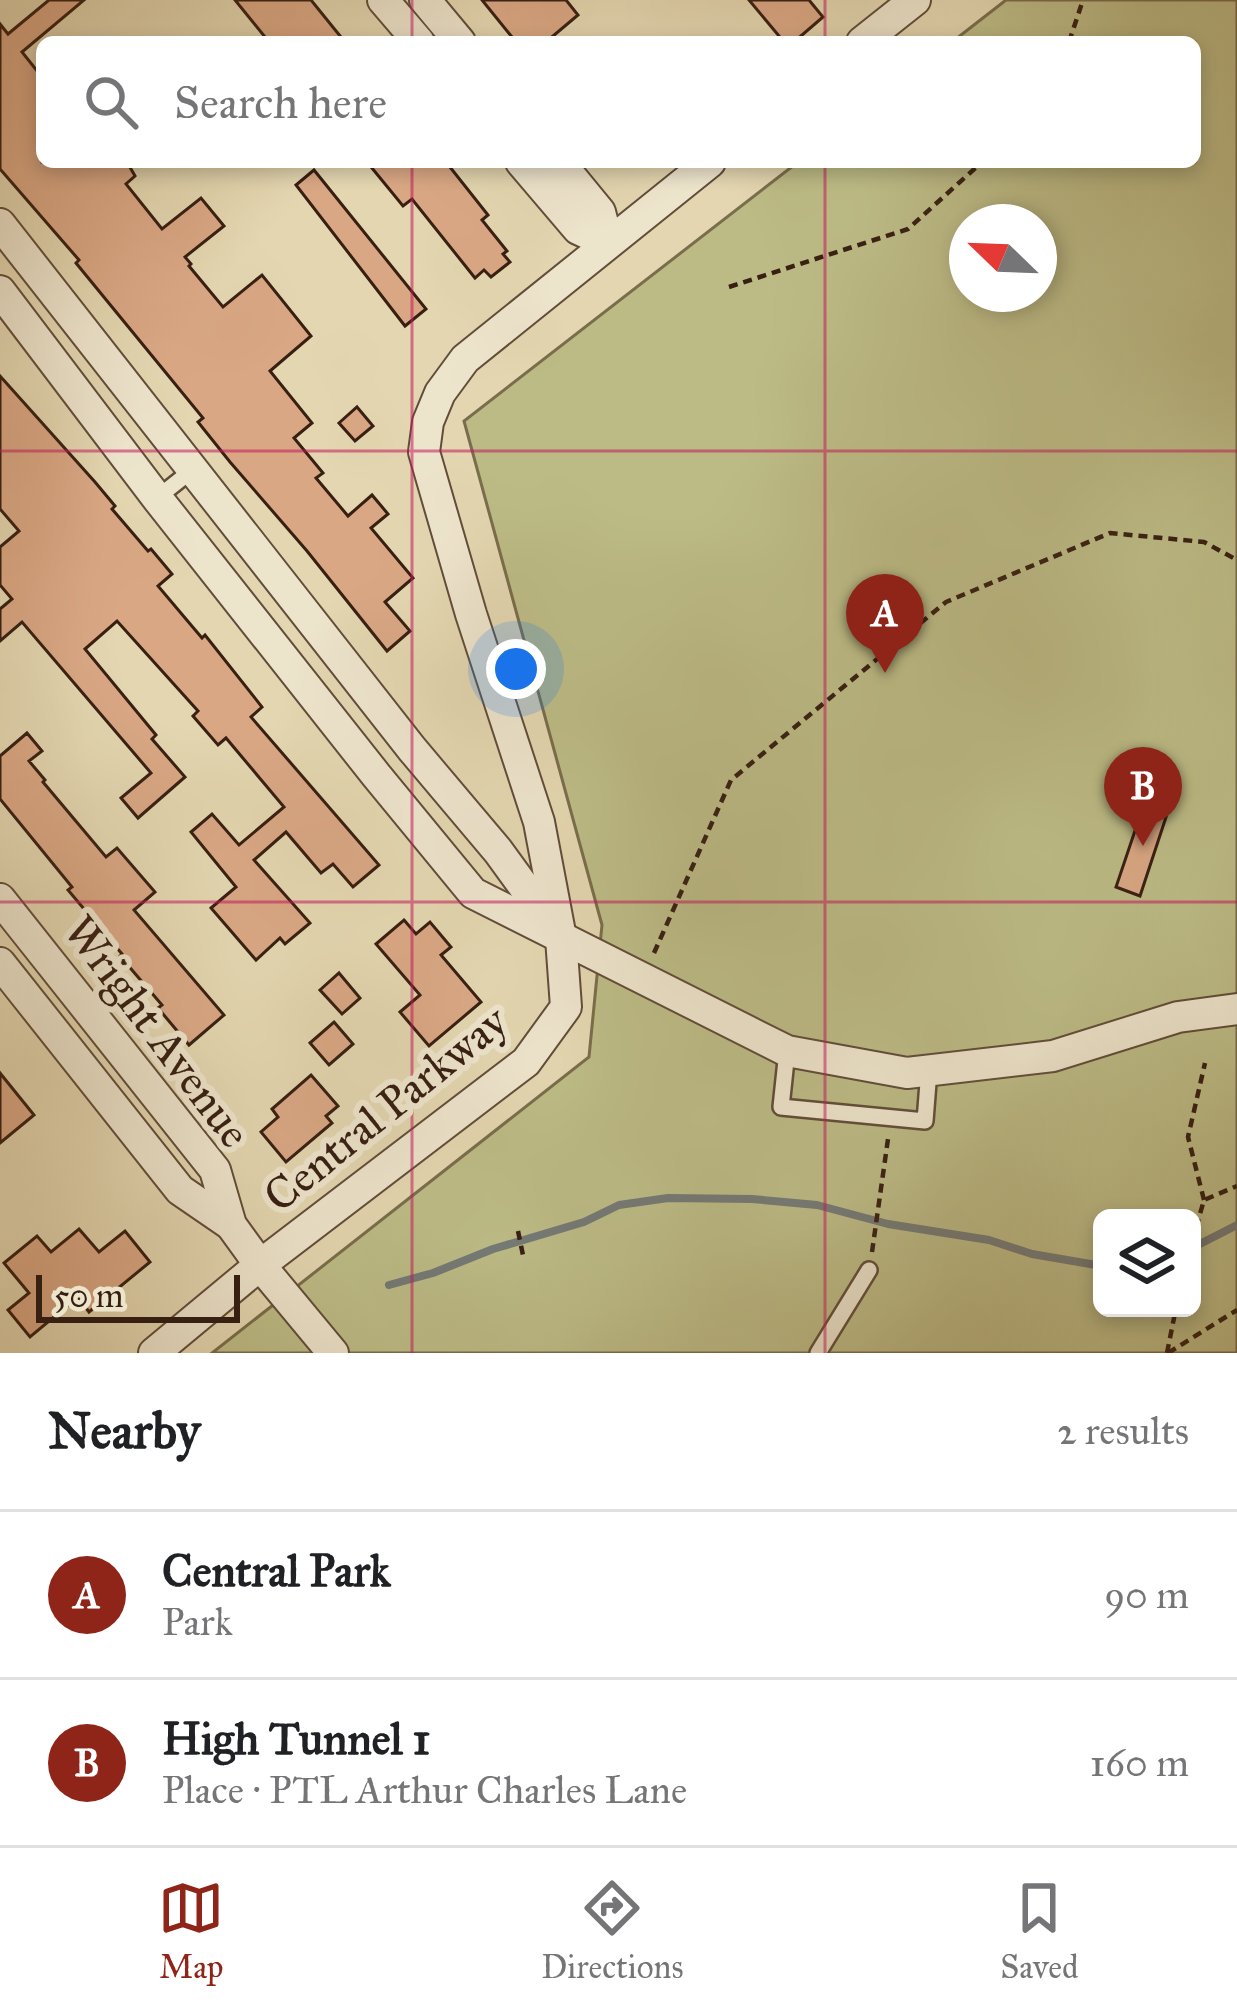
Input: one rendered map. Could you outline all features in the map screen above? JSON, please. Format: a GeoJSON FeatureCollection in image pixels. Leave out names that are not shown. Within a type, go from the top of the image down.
{"type":"FeatureCollection","features":[{"type":"Feature","properties":{"kind":"street"},"geometry":{"type":"LineString","coordinates":[[383,0],[414,36]]}},
{"type":"Feature","properties":{"kind":"street"},"geometry":{"type":"LineString","coordinates":[[425,0],[455,36]]}},
{"type":"Feature","properties":{"kind":"street"},"geometry":{"type":"LineString","coordinates":[[869,36],[908,1]]}},
{"type":"Feature","properties":{"kind":"street"},"geometry":{"type":"LineString","coordinates":[[526,168],[578,229],[608,242]]}},
{"type":"Feature","properties":{"kind":"street"},"geometry":{"type":"LineString","coordinates":[[564,168],[600,212],[608,242]]}},
{"type":"Feature","properties":{"kind":"street","name":"Central Parkway"},"geometry":{"type":"LineString","coordinates":[[154,1353],[260,1265],[526,1062],[566,1006],[561,938],[539,822],[424,452],[428,422],[440,393],[465,359],[702,168]]}},
{"type":"Feature","properties":{"kind":"street"},"geometry":{"type":"LineString","coordinates":[[0,224],[561,938]]}},
{"type":"Feature","properties":{"kind":"street"},"geometry":{"type":"LineString","coordinates":[[0,291],[157,498],[473,893],[787,1051],[907,1072],[1053,1056],[1178,1017],[1237,1009]]}},
{"type":"Feature","properties":{"kind":"street","name":"Wright Avenue"},"geometry":{"type":"LineString","coordinates":[[0,899],[214,1169],[231,1225],[333,1353]]}},
{"type":"Feature","properties":{"kind":"street","name":"Wright Avenue"},"geometry":{"type":"LineString","coordinates":[[0,963],[180,1190],[231,1225]]}},
{"type":"Feature","properties":{"kind":"lane"},"geometry":{"type":"LineString","coordinates":[[157,498],[191,471]]}},
{"type":"Feature","properties":{"kind":"lane"},"geometry":{"type":"LineString","coordinates":[[376,775],[412,749]]}},
{"type":"Feature","properties":{"kind":"lane"},"geometry":{"type":"LineString","coordinates":[[31,1003],[62,977]]}},
{"type":"Feature","properties":{"kind":"lane"},"geometry":{"type":"LineString","coordinates":[[787,1051],[781,1107],[925,1121],[929,1070]]}},
{"type":"Feature","properties":{"kind":"lane"},"geometry":{"type":"LineString","coordinates":[[818,1353],[868,1270]]}},
{"type":"Feature","properties":{"kind":"path"},"geometry":{"type":"LineString","coordinates":[[1071,36],[1083,0]]}},
{"type":"Feature","properties":{"kind":"path"},"geometry":{"type":"LineString","coordinates":[[729,287],[908,230],[975,168]]}},
{"type":"Feature","properties":{"kind":"path"},"geometry":{"type":"LineString","coordinates":[[652,958],[730,780],[946,602],[1110,533],[1204,542],[1236,559]]}},
{"type":"Feature","properties":{"kind":"path"},"geometry":{"type":"LineString","coordinates":[[1201,1210],[1204,1200],[1187,1137],[1205,1063]]}},
{"type":"Feature","properties":{"kind":"path"},"geometry":{"type":"LineString","coordinates":[[874,1238],[892,1118]]}},
{"type":"Feature","properties":{"kind":"path"},"geometry":{"type":"LineString","coordinates":[[1204,1200],[1237,1186]]}},
{"type":"Feature","properties":{"kind":"path"},"geometry":{"type":"LineString","coordinates":[[518,1231],[524,1260]]}},
{"type":"Feature","properties":{"kind":"path"},"geometry":{"type":"LineString","coordinates":[[1167,1353],[1237,1310]]}},
{"type":"Feature","properties":{"kind":"path"},"geometry":{"type":"LineString","coordinates":[[1167,1353],[1174,1317]]}},
{"type":"Feature","properties":{"kind":"shaded area"},"geometry":{"type":"Polygon","coordinates":[[[1006,0],[1237,0],[1237,1353],[212,1353],[589,1057],[602,925],[464,421],[790,168],[1201,168],[1201,36],[960,36],[1006,0]]]}},
{"type":"Feature","properties":{"kind":"building"},"geometry":{"type":"Polygon","coordinates":[[[49,0],[84,0],[22,52],[36,70],[36,168],[130,168],[135,176],[126,184],[162,229],[201,198],[224,226],[185,257],[189,266],[223,307],[262,275],[311,336],[270,371],[312,423],[294,438],[323,473],[316,478],[348,516],[372,495],[388,514],[371,528],[413,578],[385,602],[410,631],[387,651],[198,422],[203,418],[76,263],[79,260],[0,169],[0,24],[8,34],[49,0]]]}},
{"type":"Feature","properties":{"kind":"building"},"geometry":{"type":"Polygon","coordinates":[[[235,0],[311,0],[340,36],[264,36],[235,0]]]}},
{"type":"Feature","properties":{"kind":"building"},"geometry":{"type":"Polygon","coordinates":[[[482,0],[566,0],[578,15],[553,36],[511,36],[482,0]]]}},
{"type":"Feature","properties":{"kind":"building"},"geometry":{"type":"Polygon","coordinates":[[[749,0],[809,0],[823,17],[801,36],[779,36],[749,0]]]}},
{"type":"Feature","properties":{"kind":"building"},"geometry":{"type":"Polygon","coordinates":[[[372,168],[451,168],[488,215],[482,220],[507,251],[503,254],[510,262],[491,277],[484,270],[475,278],[412,199],[403,206],[372,168]]]}},
{"type":"Feature","properties":{"kind":"building"},"geometry":{"type":"Polygon","coordinates":[[[314,170],[426,309],[405,326],[296,185],[314,170]]]}},
{"type":"Feature","properties":{"kind":"building"},"geometry":{"type":"Polygon","coordinates":[[[0,376],[172,574],[158,586],[202,638],[205,635],[262,707],[251,717],[379,865],[353,887],[333,864],[321,873],[286,832],[254,860],[310,923],[285,944],[280,938],[256,960],[211,908],[236,887],[191,832],[212,814],[239,845],[284,807],[226,738],[218,745],[193,716],[198,711],[117,621],[85,649],[185,777],[138,818],[121,798],[151,773],[22,622],[0,641],[0,609],[12,599],[0,585],[0,547],[19,531],[0,509],[0,376]]]}},
{"type":"Feature","properties":{"kind":"building"},"geometry":{"type":"Polygon","coordinates":[[[357,407],[373,426],[355,441],[339,423],[357,407]]]}},
{"type":"Feature","properties":{"kind":"building"},"geometry":{"type":"Polygon","coordinates":[[[27,733],[42,751],[29,761],[43,782],[106,857],[117,848],[155,892],[134,910],[224,1015],[189,1045],[0,799],[0,756],[27,733]]]}},
{"type":"Feature","properties":{"kind":"building"},"geometry":{"type":"Polygon","coordinates":[[[1146,798],[1170,805],[1140,896],[1116,887],[1146,798]]]}},
{"type":"Feature","properties":{"kind":"building"},"geometry":{"type":"Polygon","coordinates":[[[404,920],[416,934],[430,922],[451,947],[441,955],[481,1002],[429,1046],[400,1012],[420,995],[376,944],[404,920]]]}},
{"type":"Feature","properties":{"kind":"building"},"geometry":{"type":"Polygon","coordinates":[[[339,973],[360,998],[342,1014],[320,990],[339,973]]]}},
{"type":"Feature","properties":{"kind":"building"},"geometry":{"type":"Polygon","coordinates":[[[334,1022],[353,1044],[329,1065],[310,1043],[334,1022]]]}},
{"type":"Feature","properties":{"kind":"building"},"geometry":{"type":"Polygon","coordinates":[[[0,1073],[34,1115],[0,1143],[0,1073]]]}},
{"type":"Feature","properties":{"kind":"building"},"geometry":{"type":"Polygon","coordinates":[[[311,1075],[338,1106],[326,1116],[332,1123],[286,1162],[261,1132],[278,1117],[272,1109],[311,1075]]]}},
{"type":"Feature","properties":{"kind":"building"},"geometry":{"type":"Polygon","coordinates":[[[79,1229],[99,1252],[125,1231],[150,1262],[89,1312],[78,1297],[30,1337],[8,1310],[29,1293],[4,1263],[37,1236],[51,1252],[79,1229]]]}},
{"type":"Feature","properties":{"kind":"waterway"},"geometry":{"type":"LineString","coordinates":[[389,1285],[584,1222],[619,1205],[668,1198],[817,1205],[888,1224],[989,1240],[1032,1254],[1093,1264]]}},
{"type":"Feature","properties":{"kind":"waterway"},"geometry":{"type":"LineString","coordinates":[[1201,1243],[1237,1225]]}},
{"type":"Feature","properties":{"kind":"place","name":"Central Park"},"geometry":{"type":"Point","coordinates":[885,673]}},
{"type":"Feature","properties":{"kind":"place","name":"High Tunnel 1"},"geometry":{"type":"Point","coordinates":[1143,846]}}]}
